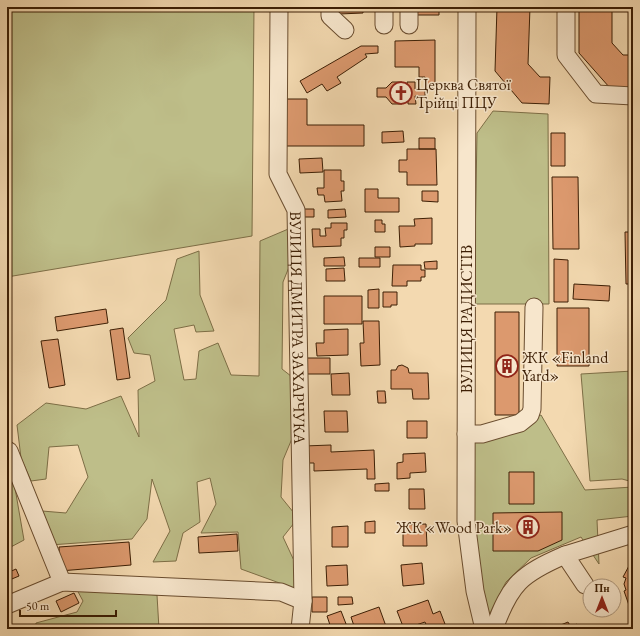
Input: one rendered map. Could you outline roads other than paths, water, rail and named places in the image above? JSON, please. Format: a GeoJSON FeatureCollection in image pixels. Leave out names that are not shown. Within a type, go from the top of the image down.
{"type":"FeatureCollection","features":[{"type":"Feature","properties":{"kind":"street","name":"ВУЛИЦЯ ДМИТРА ЗАХАРЧУКА"},"geometry":{"type":"LineString","coordinates":[[279,7],[278,174],[296,210],[303,601],[300,629]]}},
{"type":"Feature","properties":{"kind":"street"},"geometry":{"type":"LineString","coordinates":[[330,7],[330,16],[345,30]]}},
{"type":"Feature","properties":{"kind":"street"},"geometry":{"type":"LineString","coordinates":[[384,7],[384,25]]}},
{"type":"Feature","properties":{"kind":"street"},"geometry":{"type":"LineString","coordinates":[[409,7],[409,25]]}},
{"type":"Feature","properties":{"kind":"street","name":"ВУЛИЦЯ РАДИСТІВ"},"geometry":{"type":"LineString","coordinates":[[467,7],[466,520],[475,591],[484,629]]}},
{"type":"Feature","properties":{"kind":"street"},"geometry":{"type":"LineString","coordinates":[[566,7],[566,55],[596,94],[633,96]]}},
{"type":"Feature","properties":{"kind":"street"},"geometry":{"type":"LineString","coordinates":[[466,434],[482,434],[520,423],[530,415],[532,409],[534,307]]}},
{"type":"Feature","properties":{"kind":"street"},"geometry":{"type":"LineString","coordinates":[[9,451],[62,582]]}},
{"type":"Feature","properties":{"kind":"street"},"geometry":{"type":"LineString","coordinates":[[494,629],[502,607],[512,588],[529,572],[565,555],[633,534]]}},
{"type":"Feature","properties":{"kind":"street"},"geometry":{"type":"LineString","coordinates":[[565,555],[582,580]]}},
{"type":"Feature","properties":{"kind":"street"},"geometry":{"type":"LineString","coordinates":[[7,605],[62,582],[281,592],[303,601]]}},
{"type":"Feature","properties":{"kind":"place","name":"Церква Святої Трійці ПЦУ"},"geometry":{"type":"Point","coordinates":[401,93]}},
{"type":"Feature","properties":{"kind":"place","name":"ЖК «Finland Yard»"},"geometry":{"type":"Point","coordinates":[507,366]}},
{"type":"Feature","properties":{"kind":"place","name":"ЖК «Wood Park»"},"geometry":{"type":"Point","coordinates":[528,527]}}]}
